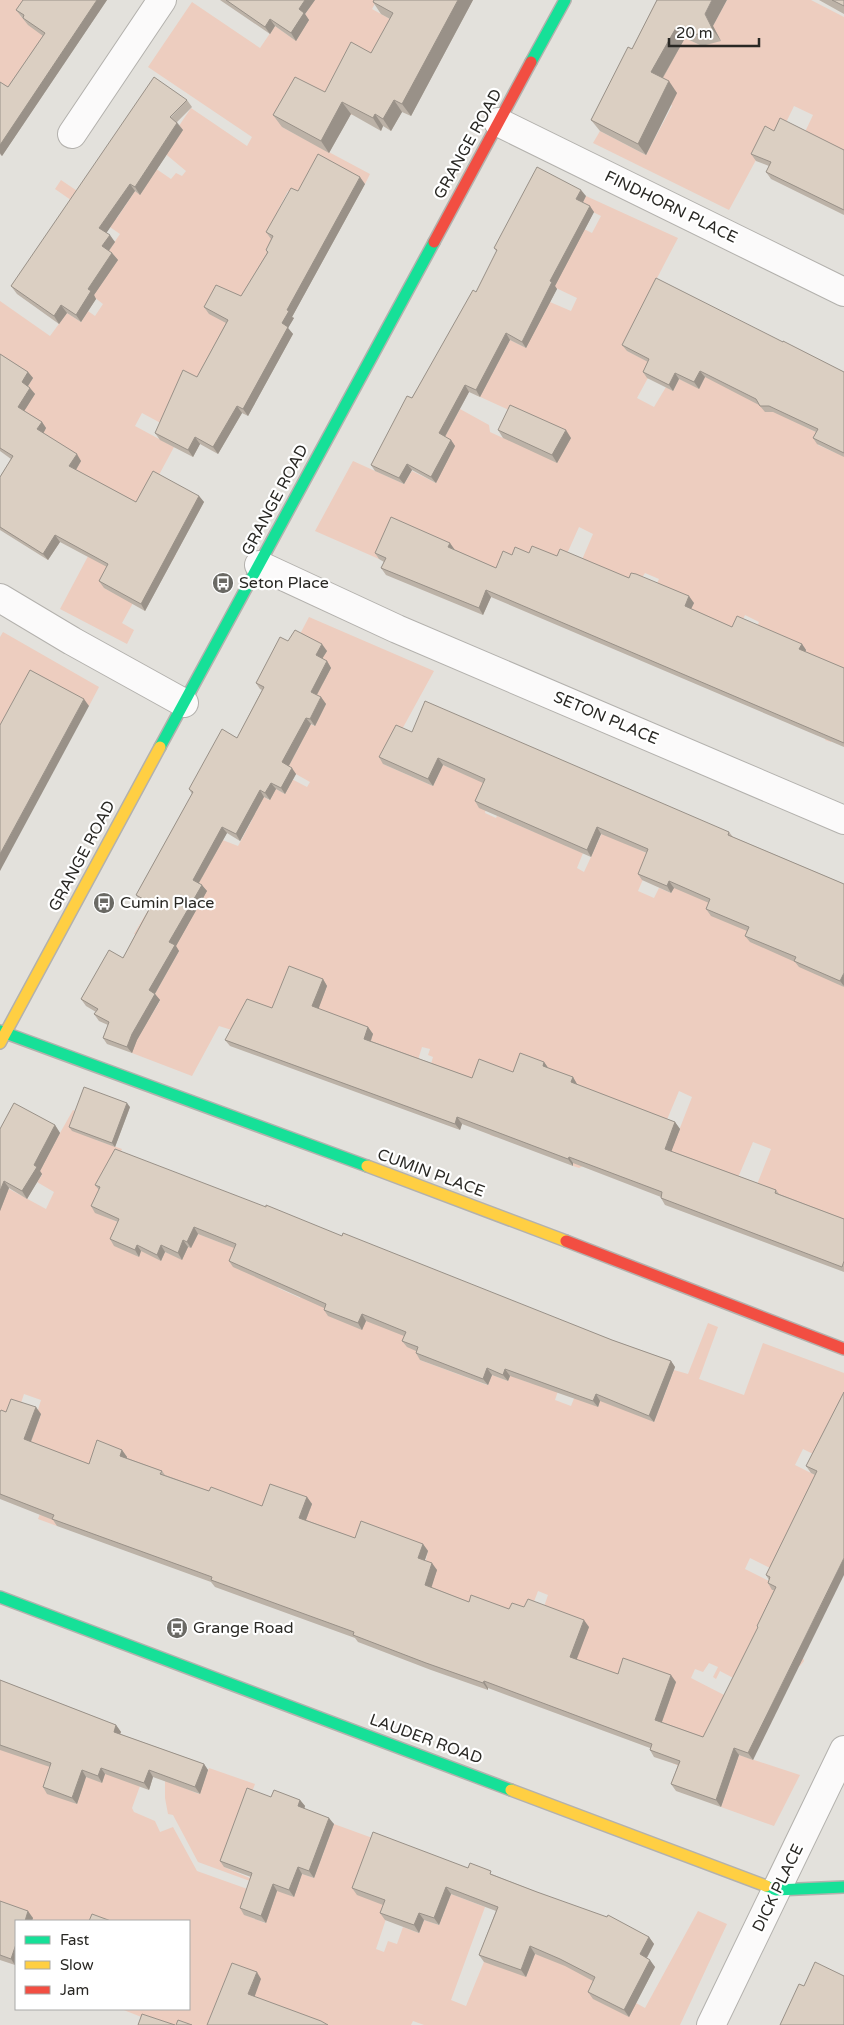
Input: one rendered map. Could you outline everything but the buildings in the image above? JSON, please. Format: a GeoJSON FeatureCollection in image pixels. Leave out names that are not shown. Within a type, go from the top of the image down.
{"type":"FeatureCollection","features":[{"type":"Feature","properties":{"kind":"street"},"geometry":{"type":"LineString","coordinates":[[72,134],[162,0]]}},
{"type":"Feature","properties":{"kind":"street","name":"GRANGE ROAD"},"geometry":{"type":"LineString","coordinates":[[2,1036],[566,0]]}},
{"type":"Feature","properties":{"kind":"street","name":"FINDHORN PLACE"},"geometry":{"type":"LineString","coordinates":[[498,122],[844,292]]}},
{"type":"Feature","properties":{"kind":"street","name":"SETON PLACE"},"geometry":{"type":"LineString","coordinates":[[259,565],[397,629],[844,820]]}},
{"type":"Feature","properties":{"kind":"street"},"geometry":{"type":"LineString","coordinates":[[0,598],[72,641],[184,703]]}},
{"type":"Feature","properties":{"kind":"street","name":"CUMIN PLACE"},"geometry":{"type":"LineString","coordinates":[[2,1036],[62,1054],[489,1211],[844,1349]]}},
{"type":"Feature","properties":{"kind":"street","name":"LAUDER ROAD"},"geometry":{"type":"LineString","coordinates":[[0,1597],[776,1890],[844,1888]]}},
{"type":"Feature","properties":{"kind":"street","name":"DICK PLACE"},"geometry":{"type":"LineString","coordinates":[[711,2025],[844,1750]]}},
{"type":"Feature","properties":{"kind":"shaded area"},"geometry":{"type":"Polygon","coordinates":[[[0,0],[45,0],[26,6],[20,16],[60,47],[25,109],[0,85],[0,0]]]}},
{"type":"Feature","properties":{"kind":"shaded area"},"geometry":{"type":"Polygon","coordinates":[[[304,0],[377,0],[372,9],[401,25],[352,115],[304,89],[282,127],[370,174],[365,184],[323,161],[303,198],[288,191],[278,210],[292,218],[233,327],[196,442],[142,413],[135,426],[174,447],[139,512],[123,526],[176,554],[173,560],[132,538],[104,588],[133,603],[122,623],[134,630],[127,644],[60,609],[94,545],[21,437],[26,389],[33,378],[0,365],[0,301],[50,336],[67,313],[81,322],[88,311],[95,316],[103,304],[94,297],[90,303],[107,253],[120,234],[55,189],[61,180],[117,218],[135,191],[140,194],[152,166],[171,179],[176,173],[182,176],[186,171],[162,151],[191,108],[247,146],[252,137],[148,67],[192,2],[260,48],[275,26],[295,40],[304,16],[311,5],[304,0]]]}},
{"type":"Feature","properties":{"kind":"shaded area"},"geometry":{"type":"Polygon","coordinates":[[[727,0],[811,0],[844,17],[844,155],[804,134],[813,115],[794,106],[779,137],[756,160],[729,210],[593,143],[600,131],[646,155],[672,106],[659,84],[683,37],[702,46],[727,0]]]}},
{"type":"Feature","properties":{"kind":"shaded area"},"geometry":{"type":"Polygon","coordinates":[[[586,196],[678,238],[655,282],[627,351],[655,365],[637,398],[654,407],[666,387],[673,391],[679,379],[699,388],[733,321],[775,412],[822,435],[818,445],[836,453],[844,446],[844,712],[831,742],[825,740],[835,716],[804,656],[806,650],[739,669],[759,622],[745,615],[731,646],[655,588],[659,579],[645,573],[615,617],[603,644],[594,641],[621,579],[581,562],[593,534],[579,527],[566,556],[501,574],[395,524],[379,559],[315,531],[353,461],[404,484],[412,471],[436,483],[443,440],[460,409],[489,425],[490,432],[503,438],[571,438],[476,395],[480,387],[484,389],[510,340],[526,348],[572,223],[592,233],[601,216],[581,206],[586,196]],[[556,288],[550,302],[571,311],[577,298],[556,288]]]}},
{"type":"Feature","properties":{"kind":"shaded area"},"geometry":{"type":"Polygon","coordinates":[[[309,617],[434,671],[383,764],[433,786],[443,765],[473,778],[492,779],[485,813],[496,818],[497,816],[534,832],[544,809],[576,822],[566,846],[583,853],[577,868],[584,872],[602,833],[653,856],[638,891],[654,898],[659,888],[671,893],[682,869],[735,890],[763,944],[844,987],[844,1224],[756,1187],[771,1149],[753,1142],[737,1180],[669,1156],[692,1097],[679,1091],[666,1122],[579,1168],[573,1166],[513,1092],[496,1137],[490,1135],[493,1128],[477,1085],[430,1067],[433,1057],[428,1055],[430,1049],[422,1047],[417,1063],[369,1045],[285,999],[238,1032],[219,1026],[192,1076],[132,1053],[117,1024],[149,1019],[160,1001],[153,997],[179,951],[134,934],[150,907],[177,922],[197,886],[184,825],[238,846],[252,820],[254,791],[269,800],[276,789],[285,794],[284,775],[307,787],[310,782],[287,769],[300,745],[305,721],[314,726],[326,704],[315,698],[320,662],[326,651],[299,636],[309,617]]]}},
{"type":"Feature","properties":{"kind":"shaded area"},"geometry":{"type":"Polygon","coordinates":[[[3,632],[99,687],[89,706],[35,677],[0,759],[0,637],[3,632]]]}},
{"type":"Feature","properties":{"kind":"shaded area"},"geometry":{"type":"Polygon","coordinates":[[[73,1110],[102,1121],[96,1140],[122,1149],[95,1212],[124,1225],[157,1214],[161,1261],[165,1252],[182,1259],[198,1234],[232,1247],[250,1205],[278,1288],[300,1298],[327,1234],[379,1287],[422,1354],[420,1360],[487,1385],[492,1375],[508,1381],[520,1352],[517,1378],[530,1383],[536,1369],[562,1379],[555,1400],[571,1406],[579,1386],[654,1422],[674,1370],[688,1374],[708,1323],[718,1327],[699,1379],[744,1395],[763,1343],[844,1373],[844,1408],[827,1461],[803,1449],[795,1465],[819,1477],[780,1573],[750,1558],[745,1569],[775,1584],[804,1661],[800,1666],[758,1645],[739,1681],[720,1671],[716,1679],[713,1677],[718,1667],[709,1663],[703,1672],[695,1669],[691,1678],[730,1698],[684,1768],[672,1763],[664,1731],[622,1682],[530,1647],[548,1595],[538,1591],[530,1612],[469,1624],[441,1601],[429,1586],[425,1565],[428,1551],[360,1545],[266,1516],[57,1526],[38,1519],[61,1459],[24,1460],[41,1414],[37,1413],[41,1400],[24,1394],[20,1406],[0,1432],[0,1184],[46,1209],[54,1192],[37,1182],[42,1175],[38,1172],[73,1110]]]}},
{"type":"Feature","properties":{"kind":"shaded area"},"geometry":{"type":"Polygon","coordinates":[[[9,1728],[22,1751],[31,1760],[57,1766],[76,1804],[86,1777],[102,1782],[118,1739],[140,1786],[132,1808],[134,1812],[155,1821],[160,1832],[173,1827],[197,1871],[253,1891],[245,1915],[265,1923],[277,1891],[198,1862],[173,1815],[168,1814],[165,1798],[165,1780],[199,1794],[209,1768],[255,1784],[224,1867],[294,1897],[302,1874],[314,1878],[334,1824],[378,1840],[390,1907],[376,1949],[384,1952],[388,1941],[397,1944],[403,1927],[419,1933],[424,1920],[439,1925],[451,1894],[485,1907],[451,2000],[466,2006],[494,1937],[526,1977],[535,1954],[554,1960],[555,1958],[645,2008],[698,1911],[727,1924],[680,2025],[424,2025],[413,2021],[411,2025],[162,2025],[124,2010],[190,2010],[190,1920],[30,1920],[0,1906],[0,1750],[9,1728]]]}},
{"type":"Feature","properties":{"kind":"shaded area"},"geometry":{"type":"Polygon","coordinates":[[[739,1755],[800,1775],[774,1826],[721,1807],[739,1755]]]}},
{"type":"Feature","properties":{"kind":"traffic: fast"},"geometry":{"type":"LineString","coordinates":[[531,62],[565,0]]}},
{"type":"Feature","properties":{"kind":"traffic: fast"},"geometry":{"type":"LineString","coordinates":[[160,747],[434,242]]}},
{"type":"Feature","properties":{"kind":"traffic: fast"},"geometry":{"type":"LineString","coordinates":[[0,1031],[367,1166]]}},
{"type":"Feature","properties":{"kind":"traffic: fast"},"geometry":{"type":"LineString","coordinates":[[0,1597],[511,1790]]}},
{"type":"Feature","properties":{"kind":"traffic: fast"},"geometry":{"type":"LineString","coordinates":[[766,1886],[776,1890],[844,1887]]}},
{"type":"Feature","properties":{"kind":"traffic: slow"},"geometry":{"type":"LineString","coordinates":[[0,1043],[160,747]]}},
{"type":"Feature","properties":{"kind":"traffic: slow"},"geometry":{"type":"LineString","coordinates":[[367,1166],[566,1241]]}},
{"type":"Feature","properties":{"kind":"traffic: slow"},"geometry":{"type":"LineString","coordinates":[[511,1790],[766,1886]]}},
{"type":"Feature","properties":{"kind":"traffic: jam"},"geometry":{"type":"LineString","coordinates":[[434,242],[531,62]]}},
{"type":"Feature","properties":{"kind":"traffic: jam"},"geometry":{"type":"LineString","coordinates":[[566,1241],[844,1349]]}},
{"type":"Feature","properties":{"kind":"place","name":"Seton Place"},"geometry":{"type":"Point","coordinates":[223,583]}},
{"type":"Feature","properties":{"kind":"place","name":"Cumin Place"},"geometry":{"type":"Point","coordinates":[104,903]}},
{"type":"Feature","properties":{"kind":"place","name":"Grange Road"},"geometry":{"type":"Point","coordinates":[177,1628]}}]}
